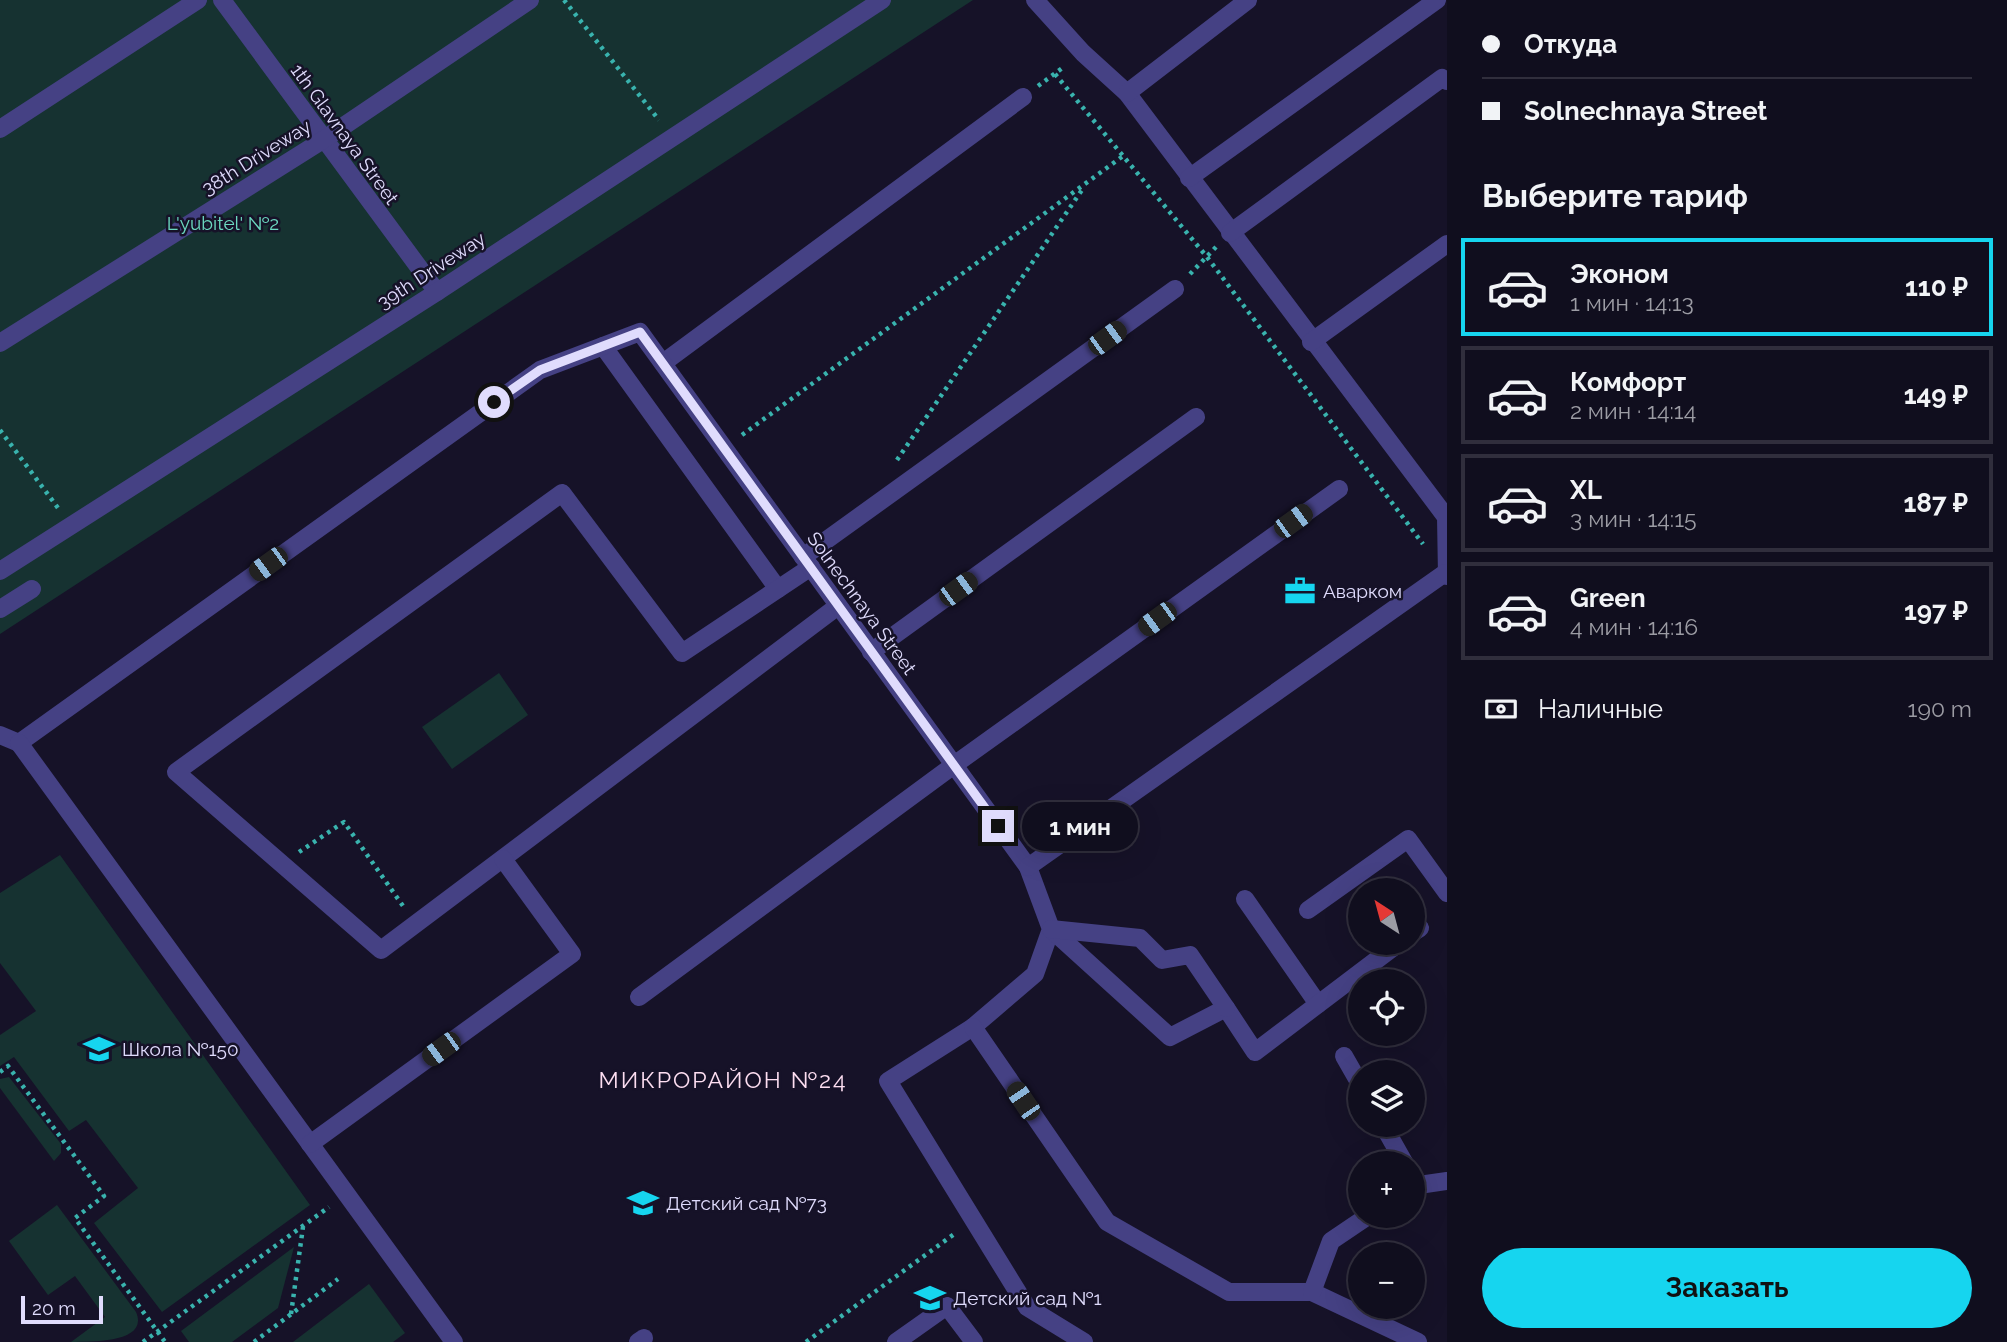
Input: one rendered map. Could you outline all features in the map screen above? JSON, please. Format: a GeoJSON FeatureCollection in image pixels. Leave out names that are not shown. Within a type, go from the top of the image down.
{"type":"FeatureCollection","features":[{"type":"Feature","properties":{"kind":"street"},"geometry":{"type":"LineString","coordinates":[[0,129],[198,0]]}},
{"type":"Feature","properties":{"kind":"street","name":"1th Glavnaya Street"},"geometry":{"type":"LineString","coordinates":[[222,0],[437,292]]}},
{"type":"Feature","properties":{"kind":"street","name":"38th Driveway"},"geometry":{"type":"LineString","coordinates":[[0,343],[323,140],[530,0]]}},
{"type":"Feature","properties":{"kind":"street","name":"39th Driveway"},"geometry":{"type":"LineString","coordinates":[[0,570],[437,292],[882,0]]}},
{"type":"Feature","properties":{"kind":"street"},"geometry":{"type":"LineString","coordinates":[[1028,867],[1446,575],[1446,517],[1311,342],[1127,93],[1083,53],[1035,0]]}},
{"type":"Feature","properties":{"kind":"street"},"geometry":{"type":"LineString","coordinates":[[1127,93],[1248,0]]}},
{"type":"Feature","properties":{"kind":"street"},"geometry":{"type":"LineString","coordinates":[[1189,178],[1437,0]]}},
{"type":"Feature","properties":{"kind":"street"},"geometry":{"type":"LineString","coordinates":[[1230,233],[1442,78],[1447,80]]}},
{"type":"Feature","properties":{"kind":"street"},"geometry":{"type":"LineString","coordinates":[[663,363],[1023,97]]}},
{"type":"Feature","properties":{"kind":"street"},"geometry":{"type":"LineString","coordinates":[[1311,342],[1447,244]]}},
{"type":"Feature","properties":{"kind":"street"},"geometry":{"type":"LineString","coordinates":[[838,606],[381,950],[176,772],[562,493],[682,653],[778,589],[807,562],[1175,289]]}},
{"type":"Feature","properties":{"kind":"street","name":"Solnechnaya Street"},"geometry":{"type":"LineString","coordinates":[[603,346],[640,332],[1028,867],[1051,929]]}},
{"type":"Feature","properties":{"kind":"street"},"geometry":{"type":"LineString","coordinates":[[19,743],[540,370],[603,346],[778,589]]}},
{"type":"Feature","properties":{"kind":"street"},"geometry":{"type":"LineString","coordinates":[[871,652],[1196,417]]}},
{"type":"Feature","properties":{"kind":"street"},"geometry":{"type":"LineString","coordinates":[[639,997],[954,765],[1339,489]]}},
{"type":"Feature","properties":{"kind":"street"},"geometry":{"type":"LineString","coordinates":[[0,609],[32,589]]}},
{"type":"Feature","properties":{"kind":"street"},"geometry":{"type":"LineString","coordinates":[[0,735],[19,743],[454,1342]]}},
{"type":"Feature","properties":{"kind":"street"},"geometry":{"type":"LineString","coordinates":[[1308,910],[1408,839],[1447,894]]}},
{"type":"Feature","properties":{"kind":"street"},"geometry":{"type":"LineString","coordinates":[[310,1144],[572,954],[503,859]]}},
{"type":"Feature","properties":{"kind":"street"},"geometry":{"type":"LineString","coordinates":[[1245,899],[1318,1004]]}},
{"type":"Feature","properties":{"kind":"street"},"geometry":{"type":"LineString","coordinates":[[1051,929],[1170,1037],[1226,1008]]}},
{"type":"Feature","properties":{"kind":"street"},"geometry":{"type":"LineString","coordinates":[[1051,929],[1140,938],[1162,960],[1190,956],[1255,1052],[1382,956]]}},
{"type":"Feature","properties":{"kind":"street"},"geometry":{"type":"LineString","coordinates":[[1051,929],[1035,974],[972,1027],[888,1081],[1027,1307],[1084,1342]]}},
{"type":"Feature","properties":{"kind":"street"},"geometry":{"type":"LineString","coordinates":[[972,1027],[1107,1222],[1229,1292],[1312,1292],[1418,1342]]}},
{"type":"Feature","properties":{"kind":"street"},"geometry":{"type":"LineString","coordinates":[[1344,1056],[1348,1063]]}},
{"type":"Feature","properties":{"kind":"street"},"geometry":{"type":"LineString","coordinates":[[1425,1182],[1447,1181]]}},
{"type":"Feature","properties":{"kind":"street"},"geometry":{"type":"LineString","coordinates":[[1312,1292],[1331,1241],[1350,1228]]}},
{"type":"Feature","properties":{"kind":"street"},"geometry":{"type":"LineString","coordinates":[[896,1342],[947,1306],[974,1342]]}},
{"type":"Feature","properties":{"kind":"path"},"geometry":{"type":"LineString","coordinates":[[564,0],[673,137]]}},
{"type":"Feature","properties":{"kind":"path"},"geometry":{"type":"LineString","coordinates":[[1023,97],[1083,53]]}},
{"type":"Feature","properties":{"kind":"path"},"geometry":{"type":"LineString","coordinates":[[1055,74],[1207,257],[1446,575]]}},
{"type":"Feature","properties":{"kind":"path"},"geometry":{"type":"LineString","coordinates":[[725,448],[1123,156]]}},
{"type":"Feature","properties":{"kind":"path"},"geometry":{"type":"LineString","coordinates":[[895,463],[1087,183]]}},
{"type":"Feature","properties":{"kind":"path"},"geometry":{"type":"LineString","coordinates":[[1175,289],[1230,233]]}},
{"type":"Feature","properties":{"kind":"path"},"geometry":{"type":"LineString","coordinates":[[0,430],[71,525]]}},
{"type":"Feature","properties":{"kind":"path"},"geometry":{"type":"LineString","coordinates":[[282,863],[344,822],[415,924]]}},
{"type":"Feature","properties":{"kind":"path"},"geometry":{"type":"LineString","coordinates":[[0,1072],[8,1066],[104,1196],[75,1218],[166,1342]]}},
{"type":"Feature","properties":{"kind":"path"},"geometry":{"type":"LineString","coordinates":[[144,1342],[346,1194]]}},
{"type":"Feature","properties":{"kind":"path"},"geometry":{"type":"LineString","coordinates":[[806,1342],[974,1219]]}},
{"type":"Feature","properties":{"kind":"path"},"geometry":{"type":"LineString","coordinates":[[291,1314],[303,1226]]}},
{"type":"Feature","properties":{"kind":"path"},"geometry":{"type":"LineString","coordinates":[[254,1342],[338,1279]]}},
{"type":"Feature","properties":{"kind":"green space","name":"L'yubitel' №2"},"geometry":{"type":"Polygon","coordinates":[[[0,0],[973,0],[0,634],[0,0]]]}},
{"type":"Feature","properties":{"kind":"green space"},"geometry":{"type":"Polygon","coordinates":[[[499,673],[528,715],[452,769],[422,727],[499,673]]]}},
{"type":"Feature","properties":{"kind":"green space"},"geometry":{"type":"Polygon","coordinates":[[[60,855],[310,1205],[162,1312],[94,1223],[138,1188],[86,1120],[69,1131],[14,1057],[0,1066],[0,1035],[36,1011],[0,963],[0,893],[60,855]]]}},
{"type":"Feature","properties":{"kind":"green space"},"geometry":{"type":"Polygon","coordinates":[[[9,1077],[61,1144],[61,1153],[54,1161],[0,1088],[0,1079],[9,1077]]]}},
{"type":"Feature","properties":{"kind":"green space"},"geometry":{"type":"Polygon","coordinates":[[[57,1205],[136,1312],[138,1322],[128,1335],[94,1342],[71,1342],[105,1317],[75,1276],[48,1295],[9,1241],[57,1205]]]}},
{"type":"Feature","properties":{"kind":"green space"},"geometry":{"type":"Polygon","coordinates":[[[294,1247],[278,1308],[232,1342],[189,1342],[181,1331],[294,1247]]]}},
{"type":"Feature","properties":{"kind":"green space"},"geometry":{"type":"Polygon","coordinates":[[[369,1284],[405,1333],[393,1342],[293,1342],[369,1284]]]}},
{"type":"Feature","properties":{"kind":"place","name":"Аварком"},"geometry":{"type":"Point","coordinates":[1300,591]}},
{"type":"Feature","properties":{"kind":"place","name":"Школа №150"},"geometry":{"type":"Point","coordinates":[99,1049]}},
{"type":"Feature","properties":{"kind":"place","name":"Детский сад №73"},"geometry":{"type":"Point","coordinates":[643,1203]}},
{"type":"Feature","properties":{"kind":"place","name":"Детский сад №1"},"geometry":{"type":"Point","coordinates":[930,1298]}},
{"type":"Feature","properties":{"kind":"district","name":"МИКРОРАЙОН №24"},"geometry":{"type":"Point","coordinates":[723,1079]}},
{"type":"Feature","properties":{"kind":"route"},"geometry":{"type":"LineString","coordinates":[[494,402],[540,370],[640,332],[998,826]]}}]}
